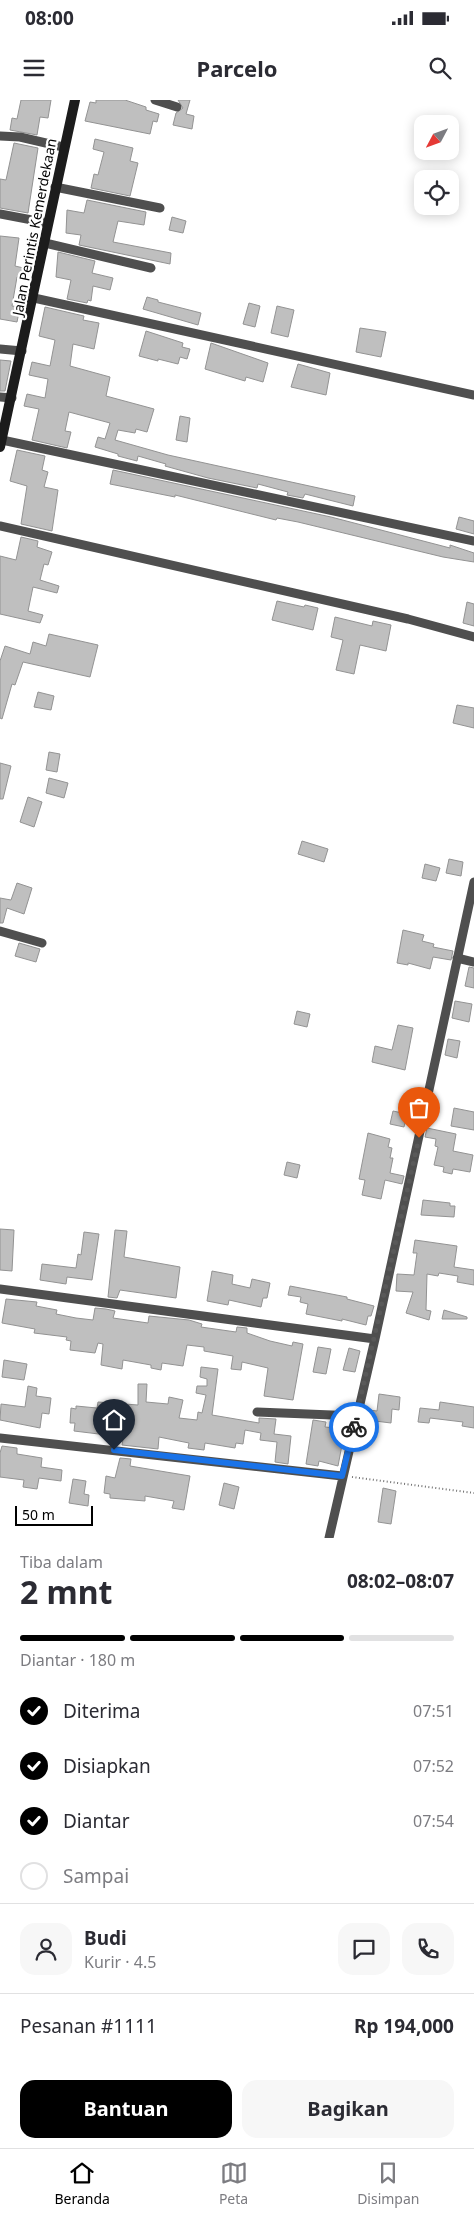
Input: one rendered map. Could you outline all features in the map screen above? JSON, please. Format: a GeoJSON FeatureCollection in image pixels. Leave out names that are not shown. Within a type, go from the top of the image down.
{"type":"FeatureCollection","features":[{"type":"Feature","properties":{"kind":"street","name":"Jalan Perintis Kemerdekaan"},"geometry":{"type":"LineString","coordinates":[[1,443],[34,298],[63,147],[75,100]]}},
{"type":"Feature","properties":{"kind":"street"},"geometry":{"type":"LineString","coordinates":[[155,100],[178,107]]}},
{"type":"Feature","properties":{"kind":"street"},"geometry":{"type":"LineString","coordinates":[[0,136],[20,137],[63,147]]}},
{"type":"Feature","properties":{"kind":"street"},"geometry":{"type":"LineString","coordinates":[[55,187],[160,208]]}},
{"type":"Feature","properties":{"kind":"street"},"geometry":{"type":"LineString","coordinates":[[0,214],[48,223]]}},
{"type":"Feature","properties":{"kind":"street"},"geometry":{"type":"LineString","coordinates":[[45,243],[151,268]]}},
{"type":"Feature","properties":{"kind":"street"},"geometry":{"type":"LineString","coordinates":[[34,298],[474,395]]}},
{"type":"Feature","properties":{"kind":"street"},"geometry":{"type":"LineString","coordinates":[[0,349],[22,351]]}},
{"type":"Feature","properties":{"kind":"street"},"geometry":{"type":"LineString","coordinates":[[0,397],[12,398]]}},
{"type":"Feature","properties":{"kind":"street"},"geometry":{"type":"LineString","coordinates":[[1,443],[474,541]]}},
{"type":"Feature","properties":{"kind":"street"},"geometry":{"type":"LineString","coordinates":[[0,526],[408,619],[474,637]]}},
{"type":"Feature","properties":{"kind":"street"},"geometry":{"type":"LineString","coordinates":[[329,1538],[375,1339],[474,882]]}},
{"type":"Feature","properties":{"kind":"street"},"geometry":{"type":"LineString","coordinates":[[0,931],[42,943]]}},
{"type":"Feature","properties":{"kind":"street"},"geometry":{"type":"LineString","coordinates":[[458,958],[474,962]]}},
{"type":"Feature","properties":{"kind":"street"},"geometry":{"type":"LineString","coordinates":[[0,1289],[375,1339]]}},
{"type":"Feature","properties":{"kind":"street"},"geometry":{"type":"LineString","coordinates":[[257,1412],[357,1416]]}},
{"type":"Feature","properties":{"kind":"street"},"geometry":{"type":"LineString","coordinates":[[0,1438],[342,1476]]}},
{"type":"Feature","properties":{"kind":"path"},"geometry":{"type":"LineString","coordinates":[[342,1476],[474,1493]]}},
{"type":"Feature","properties":{"kind":"building"},"geometry":{"type":"Polygon","coordinates":[[[21,100],[51,100],[48,118],[40,117],[37,135],[10,130],[12,118],[17,119],[21,100]]]}},
{"type":"Feature","properties":{"kind":"building"},"geometry":{"type":"Polygon","coordinates":[[[96,100],[125,100],[146,107],[146,110],[159,114],[157,122],[153,121],[150,134],[85,121],[90,102],[96,103],[96,100]]]}},
{"type":"Feature","properties":{"kind":"building"},"geometry":{"type":"Polygon","coordinates":[[[178,100],[190,100],[186,114],[194,116],[192,129],[173,125],[176,113],[183,108],[178,100]]]}},
{"type":"Feature","properties":{"kind":"building"},"geometry":{"type":"Polygon","coordinates":[[[95,139],[133,148],[130,161],[138,163],[130,196],[91,188],[94,174],[98,175],[104,152],[93,149],[95,139]]]}},
{"type":"Feature","properties":{"kind":"building"},"geometry":{"type":"Polygon","coordinates":[[[14,143],[38,148],[28,213],[0,208],[0,179],[6,180],[14,143]]]}},
{"type":"Feature","properties":{"kind":"building"},"geometry":{"type":"Polygon","coordinates":[[[87,200],[146,212],[144,225],[118,221],[113,242],[171,253],[170,264],[79,245],[81,235],[66,233],[67,210],[84,213],[87,200]]]}},
{"type":"Feature","properties":{"kind":"building"},"geometry":{"type":"Polygon","coordinates":[[[172,217],[186,221],[183,233],[169,230],[172,217]]]}},
{"type":"Feature","properties":{"kind":"building"},"geometry":{"type":"Polygon","coordinates":[[[0,236],[19,238],[15,266],[28,269],[26,279],[17,277],[12,306],[20,307],[17,322],[0,319],[0,236]]]}},
{"type":"Feature","properties":{"kind":"building"},"geometry":{"type":"Polygon","coordinates":[[[58,252],[95,261],[92,273],[113,278],[110,290],[93,286],[91,301],[88,300],[87,303],[67,299],[71,280],[56,277],[58,252]]]}},
{"type":"Feature","properties":{"kind":"building"},"geometry":{"type":"Polygon","coordinates":[[[147,297],[158,300],[158,302],[201,313],[198,325],[143,309],[147,297]]]}},
{"type":"Feature","properties":{"kind":"building"},"geometry":{"type":"Polygon","coordinates":[[[249,303],[260,306],[255,327],[243,324],[249,303]]]}},
{"type":"Feature","properties":{"kind":"building"},"geometry":{"type":"Polygon","coordinates":[[[277,306],[294,310],[288,337],[271,333],[277,306]]]}},
{"type":"Feature","properties":{"kind":"building"},"geometry":{"type":"Polygon","coordinates":[[[45,307],[84,316],[83,320],[99,323],[94,349],[73,344],[70,366],[110,377],[106,396],[154,409],[147,432],[136,429],[135,433],[118,430],[115,440],[168,455],[355,496],[353,506],[305,494],[303,498],[287,495],[288,492],[258,484],[257,488],[208,478],[138,456],[137,461],[118,456],[118,454],[95,447],[98,437],[105,439],[110,423],[69,412],[65,431],[71,432],[67,448],[32,440],[39,409],[24,406],[27,394],[45,398],[48,379],[29,375],[32,362],[50,366],[55,340],[39,336],[45,307]]]}},
{"type":"Feature","properties":{"kind":"building"},"geometry":{"type":"Polygon","coordinates":[[[360,328],[386,332],[381,357],[356,352],[360,328]]]}},
{"type":"Feature","properties":{"kind":"building"},"geometry":{"type":"Polygon","coordinates":[[[146,331],[183,343],[182,347],[190,349],[187,359],[180,357],[178,364],[139,356],[146,331]]]}},
{"type":"Feature","properties":{"kind":"building"},"geometry":{"type":"Polygon","coordinates":[[[211,343],[268,363],[263,382],[246,377],[245,381],[205,369],[211,343]]]}},
{"type":"Feature","properties":{"kind":"building"},"geometry":{"type":"Polygon","coordinates":[[[0,360],[11,361],[5,391],[0,391],[0,360]]]}},
{"type":"Feature","properties":{"kind":"building"},"geometry":{"type":"Polygon","coordinates":[[[298,364],[330,373],[326,395],[291,387],[298,364]]]}},
{"type":"Feature","properties":{"kind":"building"},"geometry":{"type":"Polygon","coordinates":[[[180,416],[190,418],[187,442],[176,440],[180,416]]]}},
{"type":"Feature","properties":{"kind":"building"},"geometry":{"type":"Polygon","coordinates":[[[17,450],[45,456],[42,470],[48,472],[44,487],[58,490],[52,531],[21,524],[27,486],[10,481],[17,450]]]}},
{"type":"Feature","properties":{"kind":"building"},"geometry":{"type":"Polygon","coordinates":[[[113,470],[331,517],[450,548],[450,545],[474,553],[474,562],[443,557],[298,522],[277,518],[276,520],[175,495],[175,497],[110,484],[113,470]]]}},
{"type":"Feature","properties":{"kind":"building"},"geometry":{"type":"Polygon","coordinates":[[[459,517],[474,521],[474,534],[456,529],[459,517]]]}},
{"type":"Feature","properties":{"kind":"building"},"geometry":{"type":"Polygon","coordinates":[[[21,537],[38,541],[37,547],[52,552],[48,565],[44,564],[40,580],[59,586],[57,593],[33,587],[28,611],[43,615],[40,623],[0,614],[0,556],[16,560],[21,537]]]}},
{"type":"Feature","properties":{"kind":"building"},"geometry":{"type":"Polygon","coordinates":[[[277,601],[318,608],[313,630],[272,620],[277,601]]]}},
{"type":"Feature","properties":{"kind":"building"},"geometry":{"type":"Polygon","coordinates":[[[467,602],[474,604],[474,626],[463,623],[467,602]]]}},
{"type":"Feature","properties":{"kind":"building"},"geometry":{"type":"Polygon","coordinates":[[[335,617],[372,626],[373,621],[391,625],[386,651],[360,645],[354,674],[336,670],[343,640],[331,637],[335,617]]]}},
{"type":"Feature","properties":{"kind":"building"},"geometry":{"type":"Polygon","coordinates":[[[49,634],[98,645],[90,677],[23,662],[15,685],[12,684],[2,719],[0,718],[0,661],[5,646],[30,654],[33,642],[46,646],[49,634]]]}},
{"type":"Feature","properties":{"kind":"building"},"geometry":{"type":"Polygon","coordinates":[[[38,692],[54,696],[51,710],[34,707],[38,692]]]}},
{"type":"Feature","properties":{"kind":"building"},"geometry":{"type":"Polygon","coordinates":[[[457,705],[474,708],[474,728],[453,723],[457,705]]]}},
{"type":"Feature","properties":{"kind":"building"},"geometry":{"type":"Polygon","coordinates":[[[49,752],[60,754],[57,772],[46,770],[49,752]]]}},
{"type":"Feature","properties":{"kind":"building"},"geometry":{"type":"Polygon","coordinates":[[[0,763],[11,766],[3,799],[0,799],[0,763]]]}},
{"type":"Feature","properties":{"kind":"building"},"geometry":{"type":"Polygon","coordinates":[[[49,778],[68,783],[64,798],[46,793],[49,778]]]}},
{"type":"Feature","properties":{"kind":"building"},"geometry":{"type":"Polygon","coordinates":[[[28,797],[42,802],[34,827],[20,822],[28,797]]]}},
{"type":"Feature","properties":{"kind":"building"},"geometry":{"type":"Polygon","coordinates":[[[302,841],[328,849],[324,862],[298,854],[302,841]]]}},
{"type":"Feature","properties":{"kind":"building"},"geometry":{"type":"Polygon","coordinates":[[[449,859],[463,862],[461,876],[446,873],[449,859]]]}},
{"type":"Feature","properties":{"kind":"building"},"geometry":{"type":"Polygon","coordinates":[[[425,864],[440,868],[436,881],[422,878],[425,864]]]}},
{"type":"Feature","properties":{"kind":"building"},"geometry":{"type":"Polygon","coordinates":[[[17,883],[32,888],[24,914],[7,908],[3,923],[0,923],[0,898],[11,900],[17,883]]]}},
{"type":"Feature","properties":{"kind":"building"},"geometry":{"type":"Polygon","coordinates":[[[403,930],[424,935],[422,941],[434,944],[433,947],[453,951],[451,960],[433,957],[430,969],[408,963],[408,965],[397,963],[403,930]]]}},
{"type":"Feature","properties":{"kind":"building"},"geometry":{"type":"Polygon","coordinates":[[[19,943],[40,949],[36,962],[15,956],[19,943]]]}},
{"type":"Feature","properties":{"kind":"building"},"geometry":{"type":"Polygon","coordinates":[[[469,967],[474,968],[474,988],[465,986],[469,967]]]}},
{"type":"Feature","properties":{"kind":"building"},"geometry":{"type":"Polygon","coordinates":[[[455,1001],[472,1004],[469,1022],[452,1018],[455,1001]]]}},
{"type":"Feature","properties":{"kind":"building"},"geometry":{"type":"Polygon","coordinates":[[[297,1011],[310,1014],[307,1027],[294,1024],[297,1011]]]}},
{"type":"Feature","properties":{"kind":"building"},"geometry":{"type":"Polygon","coordinates":[[[398,1025],[413,1028],[405,1070],[372,1062],[375,1046],[392,1050],[398,1025]]]}},
{"type":"Feature","properties":{"kind":"building"},"geometry":{"type":"Polygon","coordinates":[[[448,1039],[460,1041],[457,1058],[445,1055],[448,1039]]]}},
{"type":"Feature","properties":{"kind":"building"},"geometry":{"type":"Polygon","coordinates":[[[454,1108],[474,1112],[474,1130],[451,1126],[454,1108]]]}},
{"type":"Feature","properties":{"kind":"building"},"geometry":{"type":"Polygon","coordinates":[[[393,1111],[407,1114],[404,1127],[390,1124],[393,1111]]]}},
{"type":"Feature","properties":{"kind":"building"},"geometry":{"type":"Polygon","coordinates":[[[427,1128],[456,1134],[453,1151],[473,1155],[470,1172],[453,1169],[452,1174],[443,1172],[444,1167],[434,1165],[438,1147],[435,1146],[436,1139],[425,1137],[427,1128]]]}},
{"type":"Feature","properties":{"kind":"building"},"geometry":{"type":"Polygon","coordinates":[[[368,1133],[390,1139],[388,1147],[392,1148],[390,1158],[393,1158],[390,1173],[404,1176],[402,1184],[385,1180],[381,1199],[362,1195],[365,1180],[359,1179],[368,1133]]]}},
{"type":"Feature","properties":{"kind":"building"},"geometry":{"type":"Polygon","coordinates":[[[287,1162],[300,1165],[297,1178],[284,1175],[287,1162]]]}},
{"type":"Feature","properties":{"kind":"building"},"geometry":{"type":"Polygon","coordinates":[[[423,1200],[450,1203],[450,1206],[455,1206],[454,1217],[421,1215],[423,1200]]]}},
{"type":"Feature","properties":{"kind":"building"},"geometry":{"type":"Polygon","coordinates":[[[0,1229],[14,1230],[12,1271],[0,1270],[0,1229]]]}},
{"type":"Feature","properties":{"kind":"building"},"geometry":{"type":"Polygon","coordinates":[[[115,1230],[127,1231],[124,1257],[180,1267],[176,1298],[120,1290],[117,1298],[108,1297],[115,1230]]]}},
{"type":"Feature","properties":{"kind":"building"},"geometry":{"type":"Polygon","coordinates":[[[84,1232],[99,1234],[92,1280],[67,1277],[66,1284],[40,1280],[42,1264],[76,1268],[78,1254],[81,1255],[84,1232]]]}},
{"type":"Feature","properties":{"kind":"building"},"geometry":{"type":"Polygon","coordinates":[[[415,1240],[457,1246],[454,1267],[474,1270],[474,1285],[457,1282],[458,1276],[439,1273],[438,1276],[427,1274],[426,1310],[431,1311],[429,1320],[406,1313],[413,1292],[396,1291],[397,1274],[414,1275],[417,1253],[413,1253],[415,1240]]]}},
{"type":"Feature","properties":{"kind":"building"},"geometry":{"type":"Polygon","coordinates":[[[212,1271],[233,1275],[232,1284],[250,1288],[252,1279],[270,1283],[267,1298],[263,1298],[261,1307],[229,1300],[228,1305],[207,1301],[212,1271]]]}},
{"type":"Feature","properties":{"kind":"building"},"geometry":{"type":"Polygon","coordinates":[[[290,1286],[347,1297],[347,1299],[374,1306],[371,1316],[368,1316],[366,1325],[342,1319],[342,1321],[306,1314],[308,1304],[300,1302],[301,1297],[288,1295],[290,1286]]]}},
{"type":"Feature","properties":{"kind":"building"},"geometry":{"type":"Polygon","coordinates":[[[6,1299],[37,1302],[36,1306],[57,1310],[56,1314],[76,1318],[93,1320],[95,1308],[106,1309],[115,1311],[113,1318],[148,1323],[149,1316],[189,1320],[202,1324],[201,1327],[236,1332],[237,1327],[247,1328],[247,1333],[270,1341],[292,1346],[293,1342],[303,1344],[293,1400],[264,1396],[268,1368],[242,1362],[241,1370],[231,1369],[233,1356],[204,1351],[204,1347],[187,1345],[183,1366],[162,1363],[161,1370],[151,1368],[151,1365],[123,1360],[122,1369],[101,1365],[103,1344],[98,1343],[95,1353],[70,1350],[71,1341],[66,1340],[67,1337],[34,1333],[35,1329],[2,1323],[6,1299]]]}},
{"type":"Feature","properties":{"kind":"building"},"geometry":{"type":"Polygon","coordinates":[[[444,1310],[467,1317],[467,1319],[442,1319],[444,1310]]]}},
{"type":"Feature","properties":{"kind":"building"},"geometry":{"type":"Polygon","coordinates":[[[318,1347],[331,1349],[326,1374],[313,1372],[318,1347]]]}},
{"type":"Feature","properties":{"kind":"building"},"geometry":{"type":"Polygon","coordinates":[[[349,1348],[360,1351],[355,1372],[343,1370],[349,1348]]]}},
{"type":"Feature","properties":{"kind":"building"},"geometry":{"type":"Polygon","coordinates":[[[4,1360],[27,1364],[24,1380],[2,1377],[4,1360]]]}},
{"type":"Feature","properties":{"kind":"building"},"geometry":{"type":"Polygon","coordinates":[[[201,1367],[218,1369],[212,1415],[259,1423],[259,1418],[276,1419],[274,1434],[291,1436],[288,1464],[275,1462],[277,1442],[260,1440],[261,1433],[245,1430],[243,1444],[236,1443],[235,1448],[205,1443],[204,1450],[188,1448],[189,1443],[159,1437],[158,1449],[122,1445],[124,1434],[107,1432],[107,1435],[74,1431],[75,1423],[70,1423],[71,1408],[76,1409],[76,1406],[97,1408],[98,1402],[138,1405],[138,1384],[147,1384],[146,1402],[168,1404],[169,1397],[183,1400],[179,1418],[197,1420],[198,1412],[202,1413],[206,1395],[196,1393],[197,1386],[207,1386],[207,1379],[200,1377],[201,1367]]]}},
{"type":"Feature","properties":{"kind":"building"},"geometry":{"type":"Polygon","coordinates":[[[28,1386],[37,1388],[36,1396],[51,1398],[49,1414],[42,1413],[40,1428],[0,1420],[1,1404],[25,1407],[28,1386]]]}},
{"type":"Feature","properties":{"kind":"building"},"geometry":{"type":"Polygon","coordinates":[[[379,1394],[400,1397],[399,1410],[392,1409],[391,1423],[367,1420],[369,1410],[377,1411],[379,1394]]]}},
{"type":"Feature","properties":{"kind":"building"},"geometry":{"type":"Polygon","coordinates":[[[440,1402],[474,1407],[474,1428],[462,1426],[463,1422],[430,1418],[429,1423],[418,1422],[420,1408],[439,1410],[440,1402]]]}},
{"type":"Feature","properties":{"kind":"building"},"geometry":{"type":"Polygon","coordinates":[[[313,1420],[326,1422],[325,1427],[345,1429],[338,1466],[319,1461],[318,1466],[306,1464],[313,1420]]]}},
{"type":"Feature","properties":{"kind":"building"},"geometry":{"type":"Polygon","coordinates":[[[2,1446],[17,1448],[17,1454],[42,1458],[41,1467],[62,1470],[61,1481],[39,1478],[37,1489],[23,1487],[24,1480],[0,1477],[0,1453],[2,1446]]]}},
{"type":"Feature","properties":{"kind":"building"},"geometry":{"type":"Polygon","coordinates":[[[120,1458],[131,1459],[130,1466],[190,1476],[184,1510],[172,1508],[174,1501],[145,1496],[145,1501],[110,1498],[110,1494],[104,1493],[106,1476],[115,1478],[120,1458]]]}},
{"type":"Feature","properties":{"kind":"building"},"geometry":{"type":"Polygon","coordinates":[[[73,1479],[86,1481],[84,1494],[89,1495],[88,1506],[69,1503],[73,1479]]]}},
{"type":"Feature","properties":{"kind":"building"},"geometry":{"type":"Polygon","coordinates":[[[224,1483],[239,1487],[234,1509],[219,1505],[224,1483]]]}},
{"type":"Feature","properties":{"kind":"building"},"geometry":{"type":"Polygon","coordinates":[[[383,1488],[396,1491],[391,1524],[378,1522],[383,1488]]]}},
{"type":"Feature","properties":{"kind":"way so far"},"geometry":{"type":"LineString","coordinates":[[354,1427],[419,1138]]}},
{"type":"Feature","properties":{"kind":"route"},"geometry":{"type":"LineString","coordinates":[[114,1450],[342,1476],[354,1427]]}}]}
